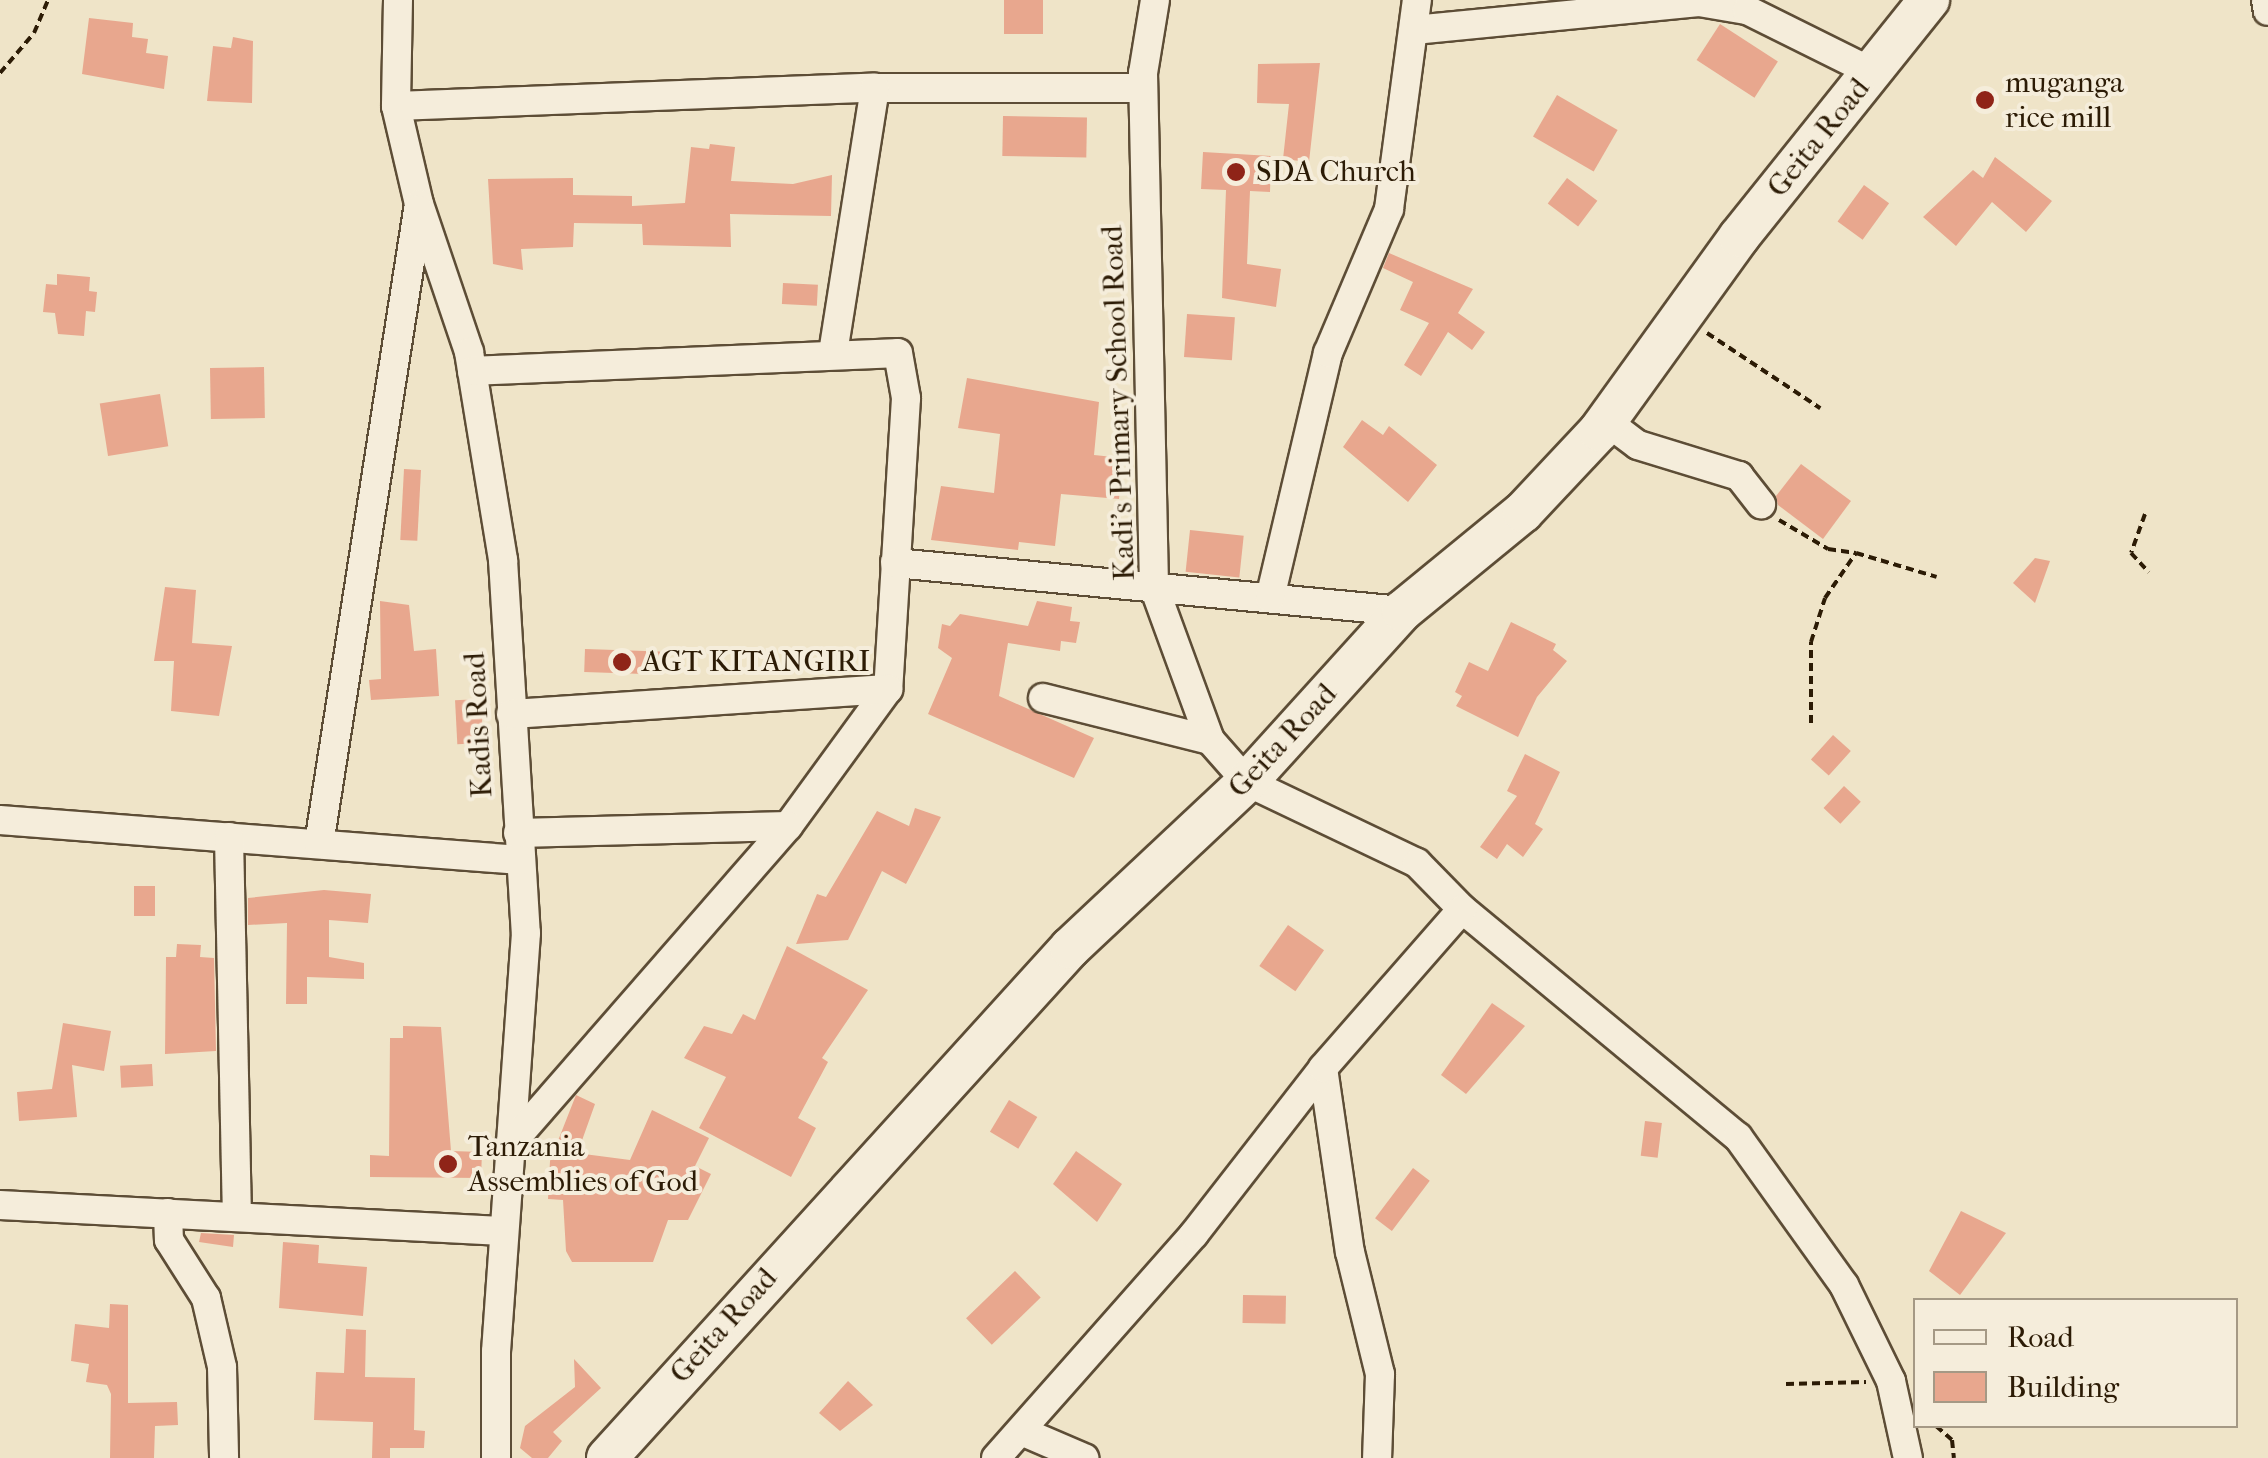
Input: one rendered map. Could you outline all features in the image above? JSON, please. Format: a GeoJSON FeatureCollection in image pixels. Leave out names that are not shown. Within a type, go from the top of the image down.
{"type":"FeatureCollection","features":[{"type":"Feature","properties":{"kind":"main road","name":"Geita Road"},"geometry":{"type":"LineString","coordinates":[[606,1458],[1070,948],[1247,782],[1402,611],[1523,512],[1606,421],[1684,314],[1930,0]]}},
{"type":"Feature","properties":{"kind":"street","name":"Kadis Road"},"geometry":{"type":"LineString","coordinates":[[398,0],[396,106],[420,204],[472,372],[503,560],[526,933],[503,1231],[496,1458]]}},
{"type":"Feature","properties":{"kind":"street","name":"Kadi's Primary School Road"},"geometry":{"type":"LineString","coordinates":[[1155,0],[1143,88],[1154,588],[1210,740],[1247,782]]}},
{"type":"Feature","properties":{"kind":"street"},"geometry":{"type":"LineString","coordinates":[[1270,598],[1328,353],[1389,209],[1417,0]]}},
{"type":"Feature","properties":{"kind":"street"},"geometry":{"type":"LineString","coordinates":[[2266,0],[2268,11]]}},
{"type":"Feature","properties":{"kind":"street"},"geometry":{"type":"LineString","coordinates":[[1414,30],[1699,1],[1747,10],[1872,72]]}},
{"type":"Feature","properties":{"kind":"street"},"geometry":{"type":"LineString","coordinates":[[833,352],[875,88]]}},
{"type":"Feature","properties":{"kind":"street"},"geometry":{"type":"LineString","coordinates":[[396,106],[875,88],[1143,88]]}},
{"type":"Feature","properties":{"kind":"street"},"geometry":{"type":"LineString","coordinates":[[318,844],[420,204]]}},
{"type":"Feature","properties":{"kind":"street"},"geometry":{"type":"LineString","coordinates":[[472,372],[833,352],[898,353],[906,398],[888,688],[788,826],[510,1145]]}},
{"type":"Feature","properties":{"kind":"street"},"geometry":{"type":"LineString","coordinates":[[1606,421],[1638,445],[1739,476],[1761,504]]}},
{"type":"Feature","properties":{"kind":"street"},"geometry":{"type":"LineString","coordinates":[[895,562],[1402,611]]}},
{"type":"Feature","properties":{"kind":"street"},"geometry":{"type":"LineString","coordinates":[[511,714],[888,688]]}},
{"type":"Feature","properties":{"kind":"street"},"geometry":{"type":"LineString","coordinates":[[1043,698],[1210,740]]}},
{"type":"Feature","properties":{"kind":"street"},"geometry":{"type":"LineString","coordinates":[[1247,782],[1418,863],[1462,909],[1738,1137],[1844,1284],[1892,1381],[1908,1458]]}},
{"type":"Feature","properties":{"kind":"street"},"geometry":{"type":"LineString","coordinates":[[0,820],[318,844],[519,847],[788,826]]}},
{"type":"Feature","properties":{"kind":"street"},"geometry":{"type":"LineString","coordinates":[[229,837],[237,1214]]}},
{"type":"Feature","properties":{"kind":"street"},"geometry":{"type":"LineString","coordinates":[[996,1458],[1194,1234],[1323,1068],[1462,909]]}},
{"type":"Feature","properties":{"kind":"street"},"geometry":{"type":"LineString","coordinates":[[1323,1068],[1350,1252],[1380,1374],[1378,1458]]}},
{"type":"Feature","properties":{"kind":"street"},"geometry":{"type":"LineString","coordinates":[[0,1205],[237,1214],[503,1231]]}},
{"type":"Feature","properties":{"kind":"street"},"geometry":{"type":"LineString","coordinates":[[168,1214],[169,1240],[206,1298],[222,1367],[224,1458]]}},
{"type":"Feature","properties":{"kind":"street"},"geometry":{"type":"LineString","coordinates":[[1021,1431],[1084,1458]]}},
{"type":"Feature","properties":{"kind":"path"},"geometry":{"type":"LineString","coordinates":[[0,73],[34,33],[48,0]]}},
{"type":"Feature","properties":{"kind":"path"},"geometry":{"type":"LineString","coordinates":[[1684,314],[1744,362],[1820,408]]}},
{"type":"Feature","properties":{"kind":"path"},"geometry":{"type":"LineString","coordinates":[[1761,504],[1792,532],[1937,577]]}},
{"type":"Feature","properties":{"kind":"path"},"geometry":{"type":"LineString","coordinates":[[2145,514],[2131,554],[2149,572]]}},
{"type":"Feature","properties":{"kind":"path"},"geometry":{"type":"LineString","coordinates":[[1811,723],[1811,642],[1825,598],[1856,553]]}},
{"type":"Feature","properties":{"kind":"path"},"geometry":{"type":"LineString","coordinates":[[1786,1384],[1892,1381]]}},
{"type":"Feature","properties":{"kind":"path"},"geometry":{"type":"LineString","coordinates":[[1938,1428],[1952,1440],[1954,1458]]}},
{"type":"Feature","properties":{"kind":"building"},"geometry":{"type":"Polygon","coordinates":[[[1004,0],[1043,0],[1043,34],[1004,34],[1004,0]]]}},
{"type":"Feature","properties":{"kind":"building"},"geometry":{"type":"Polygon","coordinates":[[[89,18],[133,23],[132,37],[148,39],[146,53],[168,56],[164,89],[82,74],[89,18]]]}},
{"type":"Feature","properties":{"kind":"building"},"geometry":{"type":"Polygon","coordinates":[[[1720,24],[1778,62],[1754,98],[1697,60],[1720,24]]]}},
{"type":"Feature","properties":{"kind":"building"},"geometry":{"type":"Polygon","coordinates":[[[233,37],[253,41],[252,103],[207,101],[213,46],[231,48],[233,37]]]}},
{"type":"Feature","properties":{"kind":"building"},"geometry":{"type":"Polygon","coordinates":[[[1320,63],[1309,162],[1283,159],[1289,104],[1257,103],[1258,64],[1320,63]]]}},
{"type":"Feature","properties":{"kind":"building"},"geometry":{"type":"Polygon","coordinates":[[[1557,95],[1618,130],[1594,172],[1533,137],[1557,95]]]}},
{"type":"Feature","properties":{"kind":"building"},"geometry":{"type":"Polygon","coordinates":[[[1003,116],[1087,117],[1086,157],[1002,156],[1003,116]]]}},
{"type":"Feature","properties":{"kind":"building"},"geometry":{"type":"Polygon","coordinates":[[[710,144],[735,147],[731,181],[793,184],[832,175],[831,216],[730,214],[731,247],[643,245],[642,224],[574,223],[573,247],[521,249],[523,270],[493,264],[488,179],[573,178],[573,195],[632,196],[632,206],[685,203],[691,147],[709,149],[710,144]]]}},
{"type":"Feature","properties":{"kind":"building"},"geometry":{"type":"Polygon","coordinates":[[[1203,152],[1271,156],[1270,192],[1250,191],[1247,264],[1281,269],[1276,307],[1222,298],[1226,190],[1201,189],[1203,152]]]}},
{"type":"Feature","properties":{"kind":"building"},"geometry":{"type":"Polygon","coordinates":[[[1995,157],[2052,201],[2026,232],[1992,202],[1956,246],[1923,217],[1973,170],[1983,178],[1995,157]]]}},
{"type":"Feature","properties":{"kind":"building"},"geometry":{"type":"Polygon","coordinates":[[[1567,178],[1597,201],[1578,226],[1548,204],[1567,178]]]}},
{"type":"Feature","properties":{"kind":"building"},"geometry":{"type":"Polygon","coordinates":[[[1864,185],[1889,203],[1863,240],[1838,221],[1864,185]]]}},
{"type":"Feature","properties":{"kind":"building"},"geometry":{"type":"Polygon","coordinates":[[[1389,253],[1473,289],[1458,313],[1485,332],[1472,350],[1448,332],[1421,376],[1404,365],[1429,323],[1400,310],[1413,282],[1383,268],[1389,253]]]}},
{"type":"Feature","properties":{"kind":"building"},"geometry":{"type":"Polygon","coordinates":[[[57,274],[90,277],[89,291],[97,292],[95,312],[86,311],[84,336],[58,334],[55,313],[43,312],[46,284],[57,285],[57,274]]]}},
{"type":"Feature","properties":{"kind":"building"},"geometry":{"type":"Polygon","coordinates":[[[783,283],[818,285],[817,306],[782,304],[783,283]]]}},
{"type":"Feature","properties":{"kind":"building"},"geometry":{"type":"Polygon","coordinates":[[[1187,314],[1235,317],[1232,360],[1184,357],[1187,314]]]}},
{"type":"Feature","properties":{"kind":"building"},"geometry":{"type":"Polygon","coordinates":[[[264,367],[265,418],[211,419],[210,368],[264,367]]]}},
{"type":"Feature","properties":{"kind":"building"},"geometry":{"type":"Polygon","coordinates":[[[967,378],[1099,402],[1094,455],[1123,458],[1119,499],[1061,494],[1055,546],[1019,542],[1018,550],[931,540],[941,486],[994,493],[1000,434],[958,428],[967,378]]]}},
{"type":"Feature","properties":{"kind":"building"},"geometry":{"type":"Polygon","coordinates":[[[160,394],[168,446],[108,456],[100,404],[160,394]]]}},
{"type":"Feature","properties":{"kind":"building"},"geometry":{"type":"Polygon","coordinates":[[[1362,420],[1383,435],[1389,426],[1437,465],[1408,502],[1343,447],[1362,420]]]}},
{"type":"Feature","properties":{"kind":"building"},"geometry":{"type":"Polygon","coordinates":[[[1801,464],[1851,501],[1823,539],[1778,505],[1776,496],[1801,464]]]}},
{"type":"Feature","properties":{"kind":"building"},"geometry":{"type":"Polygon","coordinates":[[[404,469],[421,470],[417,541],[400,540],[404,469]]]}},
{"type":"Feature","properties":{"kind":"building"},"geometry":{"type":"Polygon","coordinates":[[[1190,530],[1244,536],[1239,577],[1186,572],[1190,530]]]}},
{"type":"Feature","properties":{"kind":"building"},"geometry":{"type":"Polygon","coordinates":[[[2035,558],[2050,561],[2035,603],[2013,583],[2035,558]]]}},
{"type":"Feature","properties":{"kind":"building"},"geometry":{"type":"Polygon","coordinates":[[[165,587],[196,590],[192,643],[232,646],[219,716],[171,711],[174,661],[154,661],[165,587]]]}},
{"type":"Feature","properties":{"kind":"building"},"geometry":{"type":"Polygon","coordinates":[[[380,601],[409,605],[414,651],[436,649],[439,696],[371,700],[369,680],[381,679],[380,601]]]}},
{"type":"Feature","properties":{"kind":"building"},"geometry":{"type":"Polygon","coordinates":[[[1037,601],[1072,607],[1070,621],[1080,622],[1076,643],[1061,641],[1060,651],[1008,643],[999,696],[1094,738],[1074,778],[928,714],[952,658],[938,648],[942,624],[950,626],[960,614],[1028,626],[1037,601]]]}},
{"type":"Feature","properties":{"kind":"building"},"geometry":{"type":"Polygon","coordinates":[[[1511,622],[1556,644],[1553,650],[1567,661],[1537,697],[1518,737],[1456,706],[1462,696],[1455,692],[1469,662],[1488,671],[1511,622]]]}},
{"type":"Feature","properties":{"kind":"building","name":"AGT KITANGIRI"},"geometry":{"type":"Polygon","coordinates":[[[585,649],[660,652],[659,675],[584,672],[585,649]]]}},
{"type":"Feature","properties":{"kind":"building"},"geometry":{"type":"Polygon","coordinates":[[[481,699],[483,743],[457,744],[455,700],[481,699]]]}},
{"type":"Feature","properties":{"kind":"building"},"geometry":{"type":"Polygon","coordinates":[[[1833,735],[1851,751],[1829,776],[1811,760],[1833,735]]]}},
{"type":"Feature","properties":{"kind":"building"},"geometry":{"type":"Polygon","coordinates":[[[1525,754],[1560,772],[1535,824],[1543,829],[1523,857],[1507,844],[1497,859],[1480,847],[1517,796],[1507,791],[1525,754]]]}},
{"type":"Feature","properties":{"kind":"building"},"geometry":{"type":"Polygon","coordinates":[[[1844,786],[1861,802],[1840,824],[1824,808],[1844,786]]]}},
{"type":"Feature","properties":{"kind":"building"},"geometry":{"type":"Polygon","coordinates":[[[915,808],[941,817],[906,884],[882,871],[848,940],[796,944],[817,894],[826,897],[877,811],[909,826],[915,808]]]}},
{"type":"Feature","properties":{"kind":"building"},"geometry":{"type":"Polygon","coordinates":[[[134,886],[155,886],[155,916],[134,916],[134,886]]]}},
{"type":"Feature","properties":{"kind":"building"},"geometry":{"type":"Polygon","coordinates":[[[324,890],[371,894],[368,923],[329,920],[329,957],[364,963],[364,979],[307,977],[307,1004],[286,1004],[287,923],[248,925],[248,898],[324,890]]]}},
{"type":"Feature","properties":{"kind":"building"},"geometry":{"type":"Polygon","coordinates":[[[1288,925],[1324,950],[1295,991],[1259,966],[1288,925]]]}},
{"type":"Feature","properties":{"kind":"building"},"geometry":{"type":"Polygon","coordinates":[[[177,944],[201,945],[200,957],[214,958],[216,1051],[165,1054],[166,957],[176,957],[177,944]]]}},
{"type":"Feature","properties":{"kind":"building"},"geometry":{"type":"Polygon","coordinates":[[[787,946],[868,990],[822,1058],[828,1062],[798,1118],[816,1128],[791,1177],[699,1128],[726,1077],[684,1058],[704,1026],[732,1034],[743,1014],[755,1020],[787,946]]]}},
{"type":"Feature","properties":{"kind":"building"},"geometry":{"type":"Polygon","coordinates":[[[1492,1003],[1525,1026],[1466,1094],[1441,1075],[1492,1003]]]}},
{"type":"Feature","properties":{"kind":"building"},"geometry":{"type":"Polygon","coordinates":[[[63,1023],[111,1031],[104,1071],[72,1065],[77,1117],[19,1121],[17,1092],[52,1089],[63,1023]]]}},
{"type":"Feature","properties":{"kind":"building"},"geometry":{"type":"Polygon","coordinates":[[[403,1026],[441,1027],[451,1151],[482,1152],[481,1178],[370,1177],[370,1155],[389,1156],[390,1038],[403,1038],[403,1026]]]}},
{"type":"Feature","properties":{"kind":"building"},"geometry":{"type":"Polygon","coordinates":[[[152,1064],[153,1086],[121,1088],[120,1066],[152,1064]]]}},
{"type":"Feature","properties":{"kind":"building"},"geometry":{"type":"Polygon","coordinates":[[[576,1095],[595,1104],[580,1146],[584,1154],[630,1160],[652,1110],[709,1138],[695,1166],[711,1174],[688,1220],[668,1220],[653,1262],[572,1262],[566,1251],[563,1200],[548,1199],[550,1161],[576,1095]]]}},
{"type":"Feature","properties":{"kind":"building"},"geometry":{"type":"Polygon","coordinates":[[[1009,1100],[1037,1117],[1018,1149],[990,1132],[1009,1100]]]}},
{"type":"Feature","properties":{"kind":"building"},"geometry":{"type":"Polygon","coordinates":[[[1645,1121],[1662,1123],[1658,1158],[1641,1156],[1645,1121]]]}},
{"type":"Feature","properties":{"kind":"building"},"geometry":{"type":"Polygon","coordinates":[[[1076,1151],[1122,1184],[1097,1222],[1053,1184],[1076,1151]]]}},
{"type":"Feature","properties":{"kind":"building"},"geometry":{"type":"Polygon","coordinates":[[[1413,1168],[1430,1181],[1392,1231],[1375,1218],[1413,1168]]]}},
{"type":"Feature","properties":{"kind":"building"},"geometry":{"type":"Polygon","coordinates":[[[1961,1211],[2006,1233],[1960,1295],[1929,1271],[1961,1211]]]}},
{"type":"Feature","properties":{"kind":"building"},"geometry":{"type":"Polygon","coordinates":[[[201,1233],[234,1235],[233,1247],[199,1242],[201,1233]]]}},
{"type":"Feature","properties":{"kind":"building"},"geometry":{"type":"Polygon","coordinates":[[[283,1242],[319,1245],[318,1263],[367,1267],[363,1316],[279,1308],[283,1242]]]}},
{"type":"Feature","properties":{"kind":"building"},"geometry":{"type":"Polygon","coordinates":[[[1015,1271],[1041,1298],[992,1345],[966,1318],[1015,1271]]]}},
{"type":"Feature","properties":{"kind":"building"},"geometry":{"type":"Polygon","coordinates":[[[1243,1295],[1286,1296],[1286,1324],[1243,1323],[1243,1295]]]}},
{"type":"Feature","properties":{"kind":"building"},"geometry":{"type":"Polygon","coordinates":[[[110,1304],[128,1305],[128,1403],[177,1402],[178,1425],[155,1426],[154,1458],[110,1458],[111,1394],[107,1385],[86,1382],[89,1364],[71,1361],[75,1324],[109,1328],[110,1304]]]}},
{"type":"Feature","properties":{"kind":"building"},"geometry":{"type":"Polygon","coordinates":[[[346,1329],[366,1330],[365,1377],[415,1378],[414,1430],[425,1431],[424,1448],[390,1448],[390,1458],[372,1458],[373,1422],[314,1420],[316,1372],[344,1373],[346,1329]]]}},
{"type":"Feature","properties":{"kind":"building"},"geometry":{"type":"Polygon","coordinates":[[[574,1359],[601,1388],[553,1432],[562,1441],[548,1458],[532,1458],[520,1448],[525,1426],[575,1387],[574,1359]]]}},
{"type":"Feature","properties":{"kind":"building"},"geometry":{"type":"Polygon","coordinates":[[[848,1381],[873,1405],[840,1431],[819,1413],[848,1381]]]}},
{"type":"Feature","properties":{"kind":"place","name":"muganga rice mill"},"geometry":{"type":"Point","coordinates":[1985,100]}},
{"type":"Feature","properties":{"kind":"place","name":"SDA Church"},"geometry":{"type":"Point","coordinates":[1236,172]}},
{"type":"Feature","properties":{"kind":"place","name":"AGT KITANGIRI"},"geometry":{"type":"Point","coordinates":[622,662]}},
{"type":"Feature","properties":{"kind":"place","name":"Tanzania Assemblies of God"},"geometry":{"type":"Point","coordinates":[448,1164]}}]}
